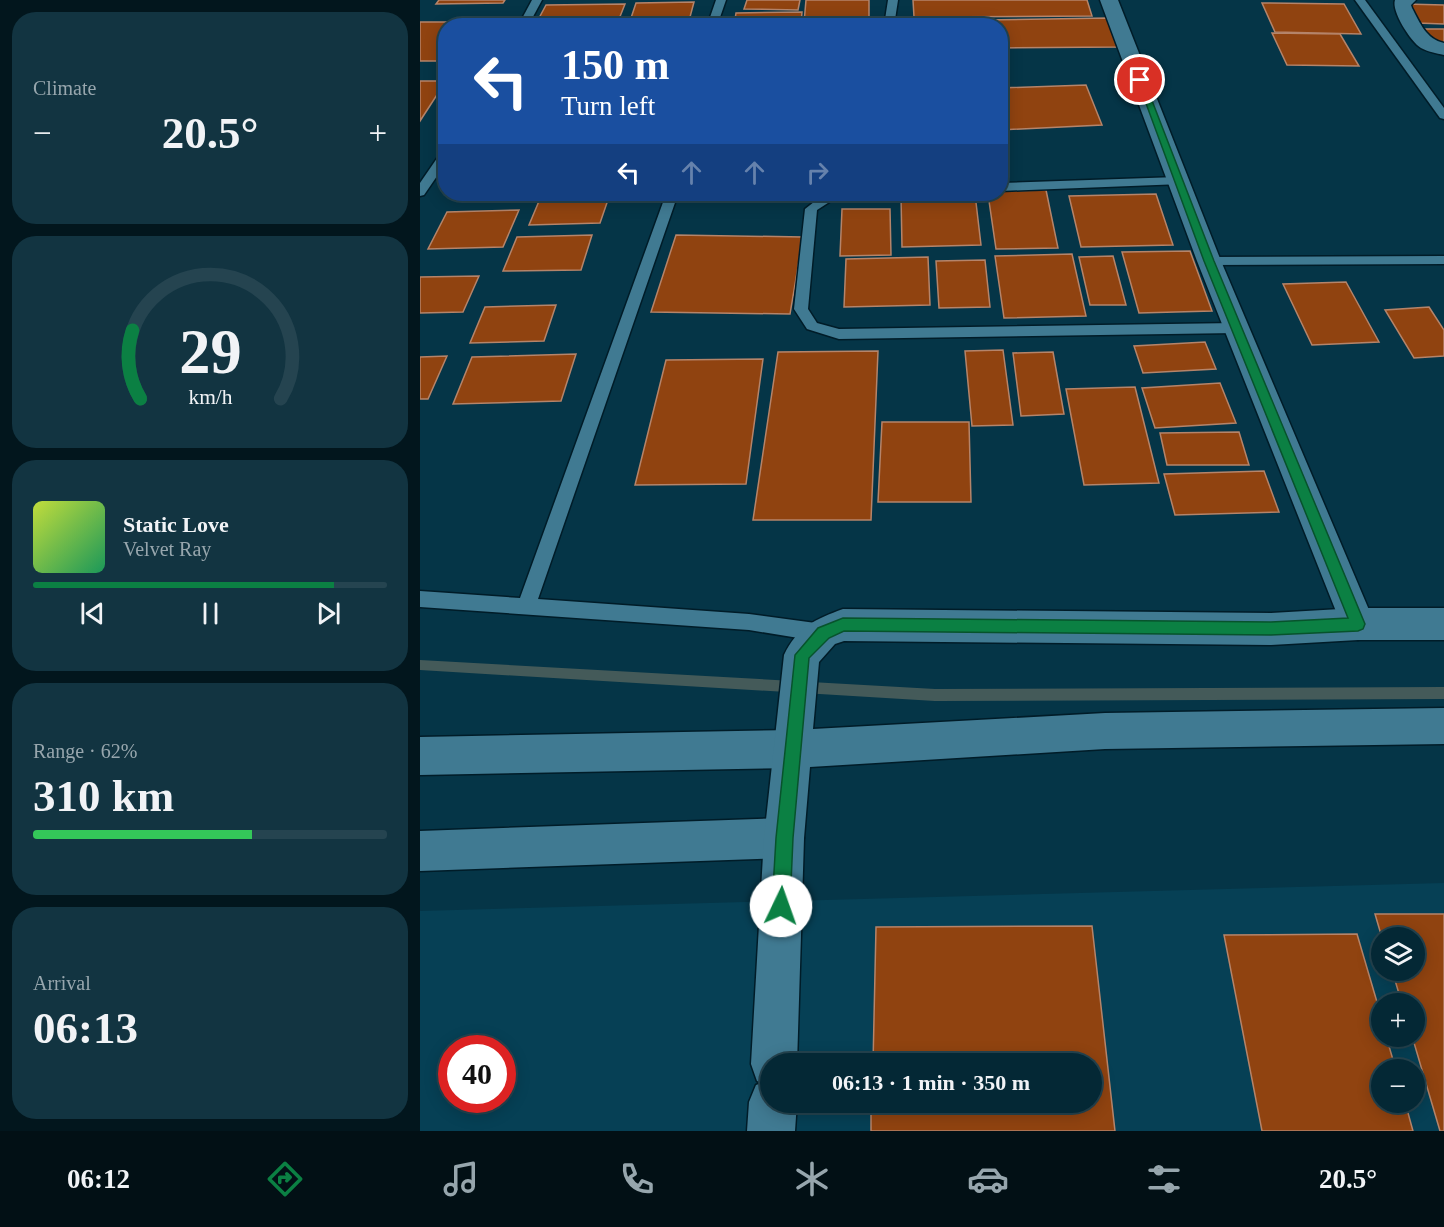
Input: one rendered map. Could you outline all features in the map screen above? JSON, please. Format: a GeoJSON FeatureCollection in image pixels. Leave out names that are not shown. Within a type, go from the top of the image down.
{"type":"FeatureCollection","features":[{"type":"Feature","properties":{"kind":"street"},"geometry":{"type":"LineString","coordinates":[[1109,0],[1209,261],[1358,624]]}},
{"type":"Feature","properties":{"kind":"street"},"geometry":{"type":"LineString","coordinates":[[1407,0],[1402,3],[1403,8],[1420,40],[1427,46],[1444,49]]}},
{"type":"Feature","properties":{"kind":"street"},"geometry":{"type":"LineString","coordinates":[[774,1053],[784,838],[795,733],[813,644],[843,625],[1271,629],[1358,624],[1444,624]]}},
{"type":"Feature","properties":{"kind":"street"},"geometry":{"type":"LineString","coordinates":[[420,756],[795,733],[1444,726]]}},
{"type":"Feature","properties":{"kind":"street"},"geometry":{"type":"LineString","coordinates":[[420,850],[784,838]]}},
{"type":"Feature","properties":{"kind":"street"},"geometry":{"type":"LineString","coordinates":[[771,1131],[772,1113]]}},
{"type":"Feature","properties":{"kind":"lane"},"geometry":{"type":"LineString","coordinates":[[527,18],[537,0]]}},
{"type":"Feature","properties":{"kind":"lane"},"geometry":{"type":"LineString","coordinates":[[715,18],[721,0]]}},
{"type":"Feature","properties":{"kind":"lane"},"geometry":{"type":"LineString","coordinates":[[890,18],[893,0]]}},
{"type":"Feature","properties":{"kind":"lane"},"geometry":{"type":"LineString","coordinates":[[1360,0],[1444,116]]}},
{"type":"Feature","properties":{"kind":"lane"},"geometry":{"type":"LineString","coordinates":[[420,192],[438,165]]}},
{"type":"Feature","properties":{"kind":"lane"},"geometry":{"type":"LineString","coordinates":[[1008,188],[1178,181]]}},
{"type":"Feature","properties":{"kind":"lane"},"geometry":{"type":"LineString","coordinates":[[526,608],[670,201]]}},
{"type":"Feature","properties":{"kind":"lane"},"geometry":{"type":"LineString","coordinates":[[823,201],[811,209],[801,309],[812,326],[839,334],[1236,328]]}},
{"type":"Feature","properties":{"kind":"lane"},"geometry":{"type":"LineString","coordinates":[[1209,261],[1444,260]]}},
{"type":"Feature","properties":{"kind":"lane"},"geometry":{"type":"LineString","coordinates":[[420,599],[749,622],[813,644]]}},
{"type":"Feature","properties":{"kind":"shaded area"},"geometry":{"type":"Polygon","coordinates":[[[1444,883],[1444,1131],[420,1131],[420,911],[1444,883]]]}},
{"type":"Feature","properties":{"kind":"building"},"geometry":{"type":"Polygon","coordinates":[[[439,0],[505,0],[503,3],[436,4],[439,0]]]}},
{"type":"Feature","properties":{"kind":"building"},"geometry":{"type":"Polygon","coordinates":[[[747,0],[800,0],[798,10],[744,9],[747,0]]]}},
{"type":"Feature","properties":{"kind":"building"},"geometry":{"type":"Polygon","coordinates":[[[806,0],[869,0],[869,18],[804,18],[806,0]]]}},
{"type":"Feature","properties":{"kind":"building"},"geometry":{"type":"Polygon","coordinates":[[[913,0],[1087,0],[1092,16],[914,17],[913,0]]]}},
{"type":"Feature","properties":{"kind":"building"},"geometry":{"type":"Polygon","coordinates":[[[694,2],[690,17],[631,18],[636,3],[694,2]]]}},
{"type":"Feature","properties":{"kind":"building"},"geometry":{"type":"Polygon","coordinates":[[[1262,3],[1344,4],[1361,34],[1275,32],[1262,3]]]}},
{"type":"Feature","properties":{"kind":"building"},"geometry":{"type":"Polygon","coordinates":[[[625,4],[619,18],[539,18],[546,5],[625,4]]]}},
{"type":"Feature","properties":{"kind":"building"},"geometry":{"type":"Polygon","coordinates":[[[1405,4],[1444,5],[1444,24],[1417,23],[1405,4]]]}},
{"type":"Feature","properties":{"kind":"building"},"geometry":{"type":"Polygon","coordinates":[[[802,12],[802,18],[735,18],[736,13],[802,12]]]}},
{"type":"Feature","properties":{"kind":"building"},"geometry":{"type":"Polygon","coordinates":[[[1108,18],[1118,47],[1008,48],[1008,20],[1108,18]]]}},
{"type":"Feature","properties":{"kind":"building"},"geometry":{"type":"Polygon","coordinates":[[[420,22],[438,22],[438,61],[420,61],[420,22]]]}},
{"type":"Feature","properties":{"kind":"building"},"geometry":{"type":"Polygon","coordinates":[[[1421,29],[1444,29],[1444,42],[1430,42],[1421,29]]]}},
{"type":"Feature","properties":{"kind":"building"},"geometry":{"type":"Polygon","coordinates":[[[1272,33],[1340,34],[1359,66],[1287,65],[1272,33]]]}},
{"type":"Feature","properties":{"kind":"building"},"geometry":{"type":"Polygon","coordinates":[[[420,81],[438,81],[438,93],[420,121],[420,81]]]}},
{"type":"Feature","properties":{"kind":"building"},"geometry":{"type":"Polygon","coordinates":[[[1086,85],[1102,125],[1008,130],[1008,88],[1086,85]]]}},
{"type":"Feature","properties":{"kind":"building"},"geometry":{"type":"Polygon","coordinates":[[[1046,190],[1058,248],[996,249],[989,201],[1008,201],[1008,191],[1046,190]]]}},
{"type":"Feature","properties":{"kind":"building"},"geometry":{"type":"Polygon","coordinates":[[[1156,194],[1173,245],[1081,247],[1069,196],[1156,194]]]}},
{"type":"Feature","properties":{"kind":"building"},"geometry":{"type":"Polygon","coordinates":[[[539,201],[608,201],[600,223],[529,225],[539,201]]]}},
{"type":"Feature","properties":{"kind":"building"},"geometry":{"type":"Polygon","coordinates":[[[901,201],[976,201],[981,245],[902,247],[901,201]]]}},
{"type":"Feature","properties":{"kind":"building"},"geometry":{"type":"Polygon","coordinates":[[[842,209],[890,209],[891,255],[840,256],[842,209]]]}},
{"type":"Feature","properties":{"kind":"building"},"geometry":{"type":"Polygon","coordinates":[[[519,210],[503,247],[428,249],[447,212],[519,210]]]}},
{"type":"Feature","properties":{"kind":"building"},"geometry":{"type":"Polygon","coordinates":[[[592,235],[581,270],[503,271],[517,237],[592,235]]]}},
{"type":"Feature","properties":{"kind":"building"},"geometry":{"type":"Polygon","coordinates":[[[676,235],[803,237],[790,314],[651,312],[676,235]]]}},
{"type":"Feature","properties":{"kind":"building"},"geometry":{"type":"Polygon","coordinates":[[[1190,251],[1212,311],[1139,313],[1122,252],[1190,251]]]}},
{"type":"Feature","properties":{"kind":"building"},"geometry":{"type":"Polygon","coordinates":[[[1072,254],[1086,316],[1004,318],[995,256],[1072,254]]]}},
{"type":"Feature","properties":{"kind":"building"},"geometry":{"type":"Polygon","coordinates":[[[1113,256],[1126,305],[1090,305],[1079,257],[1113,256]]]}},
{"type":"Feature","properties":{"kind":"building"},"geometry":{"type":"Polygon","coordinates":[[[928,257],[930,305],[844,307],[846,259],[928,257]]]}},
{"type":"Feature","properties":{"kind":"building"},"geometry":{"type":"Polygon","coordinates":[[[985,260],[990,307],[939,308],[936,261],[985,260]]]}},
{"type":"Feature","properties":{"kind":"building"},"geometry":{"type":"Polygon","coordinates":[[[479,276],[463,312],[420,313],[420,277],[479,276]]]}},
{"type":"Feature","properties":{"kind":"building"},"geometry":{"type":"Polygon","coordinates":[[[1346,282],[1379,342],[1312,345],[1283,284],[1346,282]]]}},
{"type":"Feature","properties":{"kind":"building"},"geometry":{"type":"Polygon","coordinates":[[[556,305],[544,341],[470,343],[485,307],[556,305]]]}},
{"type":"Feature","properties":{"kind":"building"},"geometry":{"type":"Polygon","coordinates":[[[1429,307],[1444,330],[1444,356],[1414,358],[1385,310],[1429,307]]]}},
{"type":"Feature","properties":{"kind":"building"},"geometry":{"type":"Polygon","coordinates":[[[1205,342],[1216,369],[1143,373],[1134,346],[1205,342]]]}},
{"type":"Feature","properties":{"kind":"building"},"geometry":{"type":"Polygon","coordinates":[[[1003,350],[1013,425],[972,426],[965,351],[1003,350]]]}},
{"type":"Feature","properties":{"kind":"building"},"geometry":{"type":"Polygon","coordinates":[[[878,351],[871,520],[753,520],[778,352],[878,351]]]}},
{"type":"Feature","properties":{"kind":"building"},"geometry":{"type":"Polygon","coordinates":[[[1053,352],[1064,414],[1021,416],[1013,353],[1053,352]]]}},
{"type":"Feature","properties":{"kind":"building"},"geometry":{"type":"Polygon","coordinates":[[[576,354],[561,401],[453,404],[472,357],[576,354]]]}},
{"type":"Feature","properties":{"kind":"building"},"geometry":{"type":"Polygon","coordinates":[[[447,356],[428,399],[420,399],[420,357],[447,356]]]}},
{"type":"Feature","properties":{"kind":"building"},"geometry":{"type":"Polygon","coordinates":[[[763,359],[746,484],[635,485],[666,360],[763,359]]]}},
{"type":"Feature","properties":{"kind":"building"},"geometry":{"type":"Polygon","coordinates":[[[1220,383],[1236,423],[1155,428],[1142,388],[1220,383]]]}},
{"type":"Feature","properties":{"kind":"building"},"geometry":{"type":"Polygon","coordinates":[[[1135,387],[1159,483],[1084,485],[1066,389],[1135,387]]]}},
{"type":"Feature","properties":{"kind":"building"},"geometry":{"type":"Polygon","coordinates":[[[882,422],[969,422],[971,502],[878,502],[882,422]]]}},
{"type":"Feature","properties":{"kind":"building"},"geometry":{"type":"Polygon","coordinates":[[[1239,432],[1249,465],[1167,465],[1160,433],[1239,432]]]}},
{"type":"Feature","properties":{"kind":"building"},"geometry":{"type":"Polygon","coordinates":[[[1264,471],[1279,512],[1175,515],[1164,474],[1264,471]]]}},
{"type":"Feature","properties":{"kind":"building"},"geometry":{"type":"Polygon","coordinates":[[[1375,914],[1444,914],[1444,1131],[1440,1131],[1425,1080],[1425,1059],[1419,1059],[1415,1047],[1425,1047],[1425,993],[1399,993],[1395,981],[1425,981],[1425,927],[1379,927],[1375,914]]]}},
{"type":"Feature","properties":{"kind":"building"},"geometry":{"type":"Polygon","coordinates":[[[1092,926],[1115,1131],[871,1131],[871,1113],[1102,1113],[1102,1053],[873,1053],[876,927],[1092,926]]]}},
{"type":"Feature","properties":{"kind":"building"},"geometry":{"type":"Polygon","coordinates":[[[1357,934],[1374,993],[1371,993],[1371,1047],[1389,1047],[1393,1059],[1371,1059],[1371,1113],[1408,1113],[1413,1131],[1262,1131],[1224,935],[1357,934]]]}},
{"type":"Feature","properties":{"kind":"waterway"},"geometry":{"type":"LineString","coordinates":[[420,665],[935,695],[1444,693]]}},
{"type":"Feature","properties":{"kind":"route"},"geometry":{"type":"LineString","coordinates":[[781,906],[784,838],[802,655],[824,633],[843,625],[1271,629],[1358,624],[1209,261],[1140,80]]}}]}
